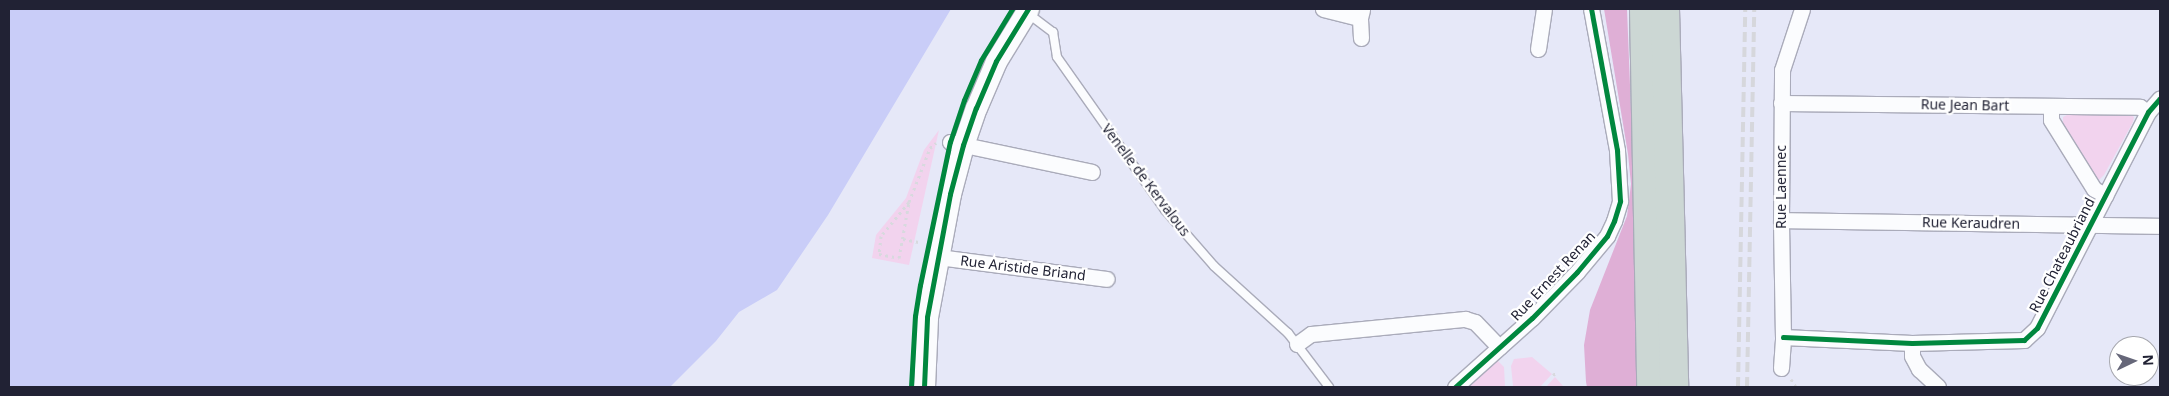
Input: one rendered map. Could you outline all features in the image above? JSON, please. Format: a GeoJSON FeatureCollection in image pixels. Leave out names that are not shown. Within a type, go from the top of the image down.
{"type":"FeatureCollection","features":[{"type":"Feature","properties":{"kind":"highway"},"geometry":{"type":"LineString","coordinates":[[1644,9],[1651,387]]}},
{"type":"Feature","properties":{"kind":"highway"},"geometry":{"type":"LineString","coordinates":[[1665,9],[1674,387]]}},
{"type":"Feature","properties":{"kind":"street"},"geometry":{"type":"LineString","coordinates":[[1323,9],[1361,14],[1361,38]]}},
{"type":"Feature","properties":{"kind":"street"},"geometry":{"type":"LineString","coordinates":[[1538,49],[1544,9]]}},
{"type":"Feature","properties":{"kind":"street","name":"Rue Ernest Renan"},"geometry":{"type":"LineString","coordinates":[[1455,387],[1538,312],[1601,243],[1614,221],[1620,201],[1617,150],[1591,9]]}},
{"type":"Feature","properties":{"kind":"street","name":"Rue Laennec"},"geometry":{"type":"LineString","coordinates":[[1781,368],[1783,337],[1781,220],[1782,70],[1802,9]]}},
{"type":"Feature","properties":{"kind":"street"},"geometry":{"type":"LineString","coordinates":[[911,387],[915,316],[920,285],[952,142],[976,108],[996,61],[1022,10]]}},
{"type":"Feature","properties":{"kind":"street","name":"Rue Chateaubriand"},"geometry":{"type":"LineString","coordinates":[[1783,337],[1912,343],[2024,340],[2037,328],[2148,112],[2160,98]]}},
{"type":"Feature","properties":{"kind":"street","name":"Rue Jean Bart"},"geometry":{"type":"LineString","coordinates":[[1782,103],[2140,107],[2148,112]]}},
{"type":"Feature","properties":{"kind":"street"},"geometry":{"type":"LineString","coordinates":[[2051,106],[2051,120],[2094,189],[2105,195]]}},
{"type":"Feature","properties":{"kind":"street"},"geometry":{"type":"LineString","coordinates":[[952,142],[1092,172]]}},
{"type":"Feature","properties":{"kind":"street"},"geometry":{"type":"LineString","coordinates":[[924,387],[927,317],[950,194],[952,142]]}},
{"type":"Feature","properties":{"kind":"street","name":"Rue Keraudren"},"geometry":{"type":"LineString","coordinates":[[1781,220],[2160,226]]}},
{"type":"Feature","properties":{"kind":"street","name":"Rue Aristide Briand"},"geometry":{"type":"LineString","coordinates":[[938,257],[1107,279]]}},
{"type":"Feature","properties":{"kind":"street"},"geometry":{"type":"LineString","coordinates":[[1297,344],[1311,334],[1465,319],[1475,322],[1499,347]]}},
{"type":"Feature","properties":{"kind":"street"},"geometry":{"type":"LineString","coordinates":[[1912,343],[1912,356],[1919,369],[1938,387]]}},
{"type":"Feature","properties":{"kind":"lane","name":"Venelle de Kervalous"},"geometry":{"type":"LineString","coordinates":[[1022,10],[1052,32],[1057,57],[1165,210],[1214,266],[1288,333],[1329,387]]}},
{"type":"Feature","properties":{"kind":"path"},"geometry":{"type":"LineString","coordinates":[[909,202],[881,236],[879,254],[899,258],[909,202],[930,148],[952,142]]}},
{"type":"Feature","properties":{"kind":"path"},"geometry":{"type":"LineString","coordinates":[[903,239],[919,242]]}},
{"type":"Feature","properties":{"kind":"path"},"geometry":{"type":"LineString","coordinates":[[1553,375],[1557,372]]}},
{"type":"Feature","properties":{"kind":"shaded area"},"geometry":{"type":"Polygon","coordinates":[[[1604,9],[1627,9],[1635,212],[1637,387],[1587,387],[1586,382],[1584,345],[1590,310],[1627,216],[1631,184],[1628,154],[1604,9]]]}},
{"type":"Feature","properties":{"kind":"shaded area"},"geometry":{"type":"Polygon","coordinates":[[[2071,113],[2129,114],[2134,117],[2104,175],[2099,180],[2094,176],[2063,126],[2063,117],[2071,113]]]}},
{"type":"Feature","properties":{"kind":"shaded area"},"geometry":{"type":"Polygon","coordinates":[[[939,130],[909,265],[872,258],[876,235],[906,198],[924,150],[939,130]]]}},
{"type":"Feature","properties":{"kind":"shaded area"},"geometry":{"type":"Polygon","coordinates":[[[1532,357],[1552,374],[1540,387],[1513,386],[1511,366],[1514,359],[1532,357]]]}},
{"type":"Feature","properties":{"kind":"shaded area"},"geometry":{"type":"Polygon","coordinates":[[[1497,360],[1504,367],[1505,386],[1469,387],[1497,360]]]}},
{"type":"Feature","properties":{"kind":"shaded area"},"geometry":{"type":"Polygon","coordinates":[[[1555,377],[1564,387],[1546,387],[1555,377]]]}},
{"type":"Feature","properties":{"kind":"water"},"geometry":{"type":"Polygon","coordinates":[[[9,9],[951,9],[828,215],[777,290],[739,312],[716,341],[670,387],[9,387],[9,9]]]}},
{"type":"Feature","properties":{"kind":"railway"},"geometry":{"type":"LineString","coordinates":[[1738,387],[1745,9]]}},
{"type":"Feature","properties":{"kind":"railway"},"geometry":{"type":"LineString","coordinates":[[1747,387],[1754,9]]}},
{"type":"Feature","properties":{"kind":"cycle path"},"geometry":{"type":"LineString","coordinates":[[911,387],[915,316],[950,142],[964,100],[981,60],[1012,9]]}},
{"type":"Feature","properties":{"kind":"cycle path"},"geometry":{"type":"LineString","coordinates":[[924,387],[927,317],[950,194],[963,145],[996,61],[1028,9]]}},
{"type":"Feature","properties":{"kind":"cycle path"},"geometry":{"type":"LineString","coordinates":[[1455,387],[1532,318],[1577,272],[1607,236],[1614,221],[1620,201],[1617,150],[1591,9]]}},
{"type":"Feature","properties":{"kind":"cycle path"},"geometry":{"type":"LineString","coordinates":[[1783,337],[1912,343],[2024,340],[2037,328],[2148,112],[2160,98]]}}]}
